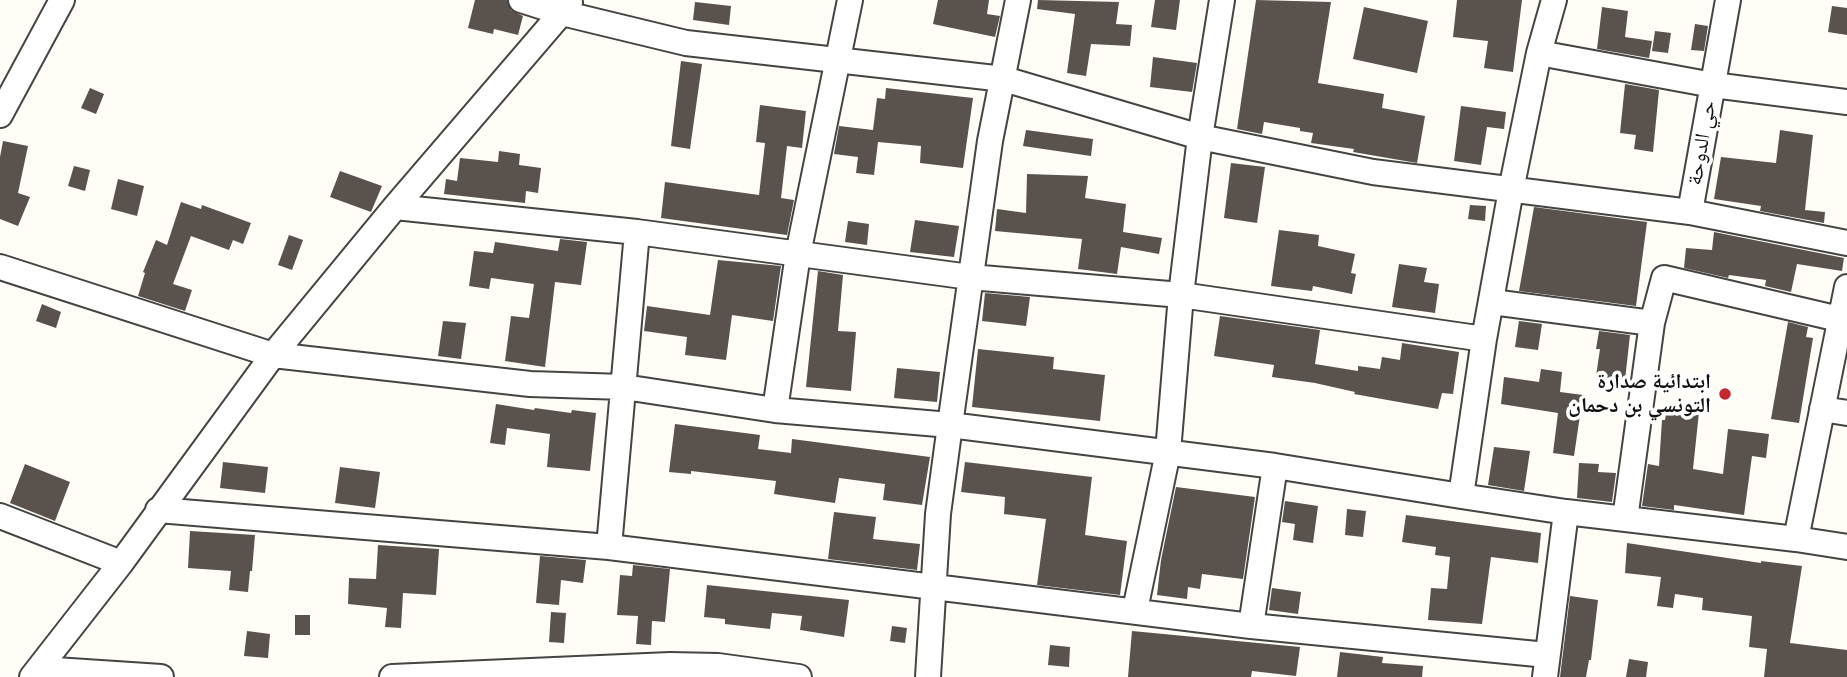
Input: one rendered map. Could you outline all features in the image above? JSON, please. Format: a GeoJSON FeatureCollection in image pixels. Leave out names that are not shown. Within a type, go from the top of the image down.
{"type":"FeatureCollection","features":[{"type":"Feature","properties":{"kind":"street"},"geometry":{"type":"LineString","coordinates":[[0,115],[62,0]]}},
{"type":"Feature","properties":{"kind":"street"},"geometry":{"type":"LineString","coordinates":[[521,0],[567,6],[686,43],[1004,79],[1200,137],[1373,172],[1690,212]]}},
{"type":"Feature","properties":{"kind":"street"},"geometry":{"type":"LineString","coordinates":[[775,410],[798,254],[850,0]]}},
{"type":"Feature","properties":{"kind":"street"},"geometry":{"type":"LineString","coordinates":[[928,677],[938,514],[990,141],[1018,0]]}},
{"type":"Feature","properties":{"kind":"street"},"geometry":{"type":"LineString","coordinates":[[1135,610],[1168,452],[1181,295],[1200,137],[1222,0]]}},
{"type":"Feature","properties":{"kind":"street"},"geometry":{"type":"LineString","coordinates":[[1461,496],[1484,339],[1511,190],[1539,53],[1554,0]]}},
{"type":"Feature","properties":{"kind":"street","name":"حي الدوحة"},"geometry":{"type":"LineString","coordinates":[[1728,0],[1690,212],[1847,243]]}},
{"type":"Feature","properties":{"kind":"street"},"geometry":{"type":"LineString","coordinates":[[36,673],[121,563],[273,355],[567,6]]}},
{"type":"Feature","properties":{"kind":"street"},"geometry":{"type":"LineString","coordinates":[[1539,53],[1713,85],[1847,102]]}},
{"type":"Feature","properties":{"kind":"street"},"geometry":{"type":"LineString","coordinates":[[395,207],[637,232],[970,277],[1181,295],[1484,339]]}},
{"type":"Feature","properties":{"kind":"street"},"geometry":{"type":"LineString","coordinates":[[609,547],[637,232]]}},
{"type":"Feature","properties":{"kind":"street"},"geometry":{"type":"LineString","coordinates":[[0,267],[273,355],[530,384],[624,387],[775,410],[950,425],[1275,466],[1566,512],[1847,547]]}},
{"type":"Feature","properties":{"kind":"street"},"geometry":{"type":"LineString","coordinates":[[1625,519],[1661,283],[1667,278],[1839,319]]}},
{"type":"Feature","properties":{"kind":"street"},"geometry":{"type":"LineString","coordinates":[[1796,539],[1847,286]]}},
{"type":"Feature","properties":{"kind":"street"},"geometry":{"type":"LineString","coordinates":[[1492,302],[1653,323]]}},
{"type":"Feature","properties":{"kind":"street"},"geometry":{"type":"LineString","coordinates":[[1822,409],[1847,413]]}},
{"type":"Feature","properties":{"kind":"street"},"geometry":{"type":"LineString","coordinates":[[1251,626],[1275,466]]}},
{"type":"Feature","properties":{"kind":"street"},"geometry":{"type":"LineString","coordinates":[[158,510],[609,547],[1135,610],[1546,666],[1566,512]]}},
{"type":"Feature","properties":{"kind":"street"},"geometry":{"type":"LineString","coordinates":[[0,516],[121,563]]}},
{"type":"Feature","properties":{"kind":"street"},"geometry":{"type":"LineString","coordinates":[[392,677],[670,665],[718,666],[799,677]]}},
{"type":"Feature","properties":{"kind":"street"},"geometry":{"type":"LineString","coordinates":[[36,673],[161,677]]}},
{"type":"Feature","properties":{"kind":"building"},"geometry":{"type":"Polygon","coordinates":[[[475,0],[507,0],[511,10],[523,16],[518,35],[494,29],[493,34],[468,28],[475,0]]]}},
{"type":"Feature","properties":{"kind":"building"},"geometry":{"type":"Polygon","coordinates":[[[938,0],[989,0],[987,14],[1000,16],[995,37],[933,24],[938,0]]]}},
{"type":"Feature","properties":{"kind":"building"},"geometry":{"type":"Polygon","coordinates":[[[1038,0],[1119,2],[1116,24],[1132,25],[1130,46],[1091,44],[1086,76],[1067,73],[1075,14],[1037,9],[1038,0]]]}},
{"type":"Feature","properties":{"kind":"building"},"geometry":{"type":"Polygon","coordinates":[[[1155,0],[1180,0],[1176,30],[1151,27],[1155,0]]]}},
{"type":"Feature","properties":{"kind":"building"},"geometry":{"type":"Polygon","coordinates":[[[1256,0],[1331,2],[1318,83],[1384,94],[1382,108],[1425,116],[1417,163],[1311,143],[1313,133],[1300,131],[1300,128],[1264,122],[1262,134],[1237,129],[1256,0]]]}},
{"type":"Feature","properties":{"kind":"building"},"geometry":{"type":"Polygon","coordinates":[[[1457,0],[1522,0],[1513,72],[1484,68],[1488,41],[1453,37],[1457,0]]]}},
{"type":"Feature","properties":{"kind":"building"},"geometry":{"type":"Polygon","coordinates":[[[695,2],[731,6],[729,25],[693,20],[695,2]]]}},
{"type":"Feature","properties":{"kind":"building"},"geometry":{"type":"Polygon","coordinates":[[[1832,6],[1847,8],[1847,35],[1828,32],[1832,6]]]}},
{"type":"Feature","properties":{"kind":"building"},"geometry":{"type":"Polygon","coordinates":[[[1364,7],[1428,21],[1417,73],[1353,59],[1364,7]]]}},
{"type":"Feature","properties":{"kind":"building"},"geometry":{"type":"Polygon","coordinates":[[[1602,7],[1628,11],[1625,37],[1652,41],[1649,58],[1597,49],[1602,7]]]}},
{"type":"Feature","properties":{"kind":"building"},"geometry":{"type":"Polygon","coordinates":[[[1695,24],[1708,26],[1704,51],[1691,50],[1695,24]]]}},
{"type":"Feature","properties":{"kind":"building"},"geometry":{"type":"Polygon","coordinates":[[[1655,31],[1671,33],[1668,53],[1652,51],[1655,31]]]}},
{"type":"Feature","properties":{"kind":"building"},"geometry":{"type":"Polygon","coordinates":[[[1153,57],[1197,63],[1192,92],[1150,87],[1153,57]]]}},
{"type":"Feature","properties":{"kind":"building"},"geometry":{"type":"Polygon","coordinates":[[[681,61],[702,64],[690,149],[671,146],[681,61]]]}},
{"type":"Feature","properties":{"kind":"building"},"geometry":{"type":"Polygon","coordinates":[[[1625,84],[1659,90],[1653,152],[1634,149],[1636,135],[1620,133],[1625,84]]]}},
{"type":"Feature","properties":{"kind":"building"},"geometry":{"type":"Polygon","coordinates":[[[90,88],[104,94],[96,114],[81,108],[90,88]]]}},
{"type":"Feature","properties":{"kind":"building"},"geometry":{"type":"Polygon","coordinates":[[[886,88],[973,98],[963,168],[920,163],[921,146],[878,142],[874,175],[856,173],[858,157],[834,154],[839,126],[873,130],[877,98],[885,99],[886,88]]]}},
{"type":"Feature","properties":{"kind":"building"},"geometry":{"type":"Polygon","coordinates":[[[760,105],[806,111],[802,148],[787,146],[781,198],[794,200],[787,235],[661,218],[665,182],[759,195],[765,143],[756,142],[760,105]]]}},
{"type":"Feature","properties":{"kind":"building"},"geometry":{"type":"Polygon","coordinates":[[[1461,106],[1506,112],[1504,129],[1487,127],[1481,165],[1454,161],[1461,106]]]}},
{"type":"Feature","properties":{"kind":"building"},"geometry":{"type":"Polygon","coordinates":[[[1026,130],[1093,139],[1091,156],[1023,146],[1026,130]]]}},
{"type":"Feature","properties":{"kind":"building"},"geometry":{"type":"Polygon","coordinates":[[[1780,130],[1813,135],[1805,210],[1825,212],[1824,223],[1760,211],[1761,206],[1714,199],[1721,157],[1776,163],[1780,130]]]}},
{"type":"Feature","properties":{"kind":"building"},"geometry":{"type":"Polygon","coordinates":[[[3,141],[28,146],[18,193],[30,197],[18,226],[0,219],[0,157],[3,141]]]}},
{"type":"Feature","properties":{"kind":"building"},"geometry":{"type":"Polygon","coordinates":[[[499,151],[520,154],[519,165],[541,168],[538,193],[526,191],[525,203],[444,194],[446,179],[457,181],[460,158],[498,162],[499,151]]]}},
{"type":"Feature","properties":{"kind":"building"},"geometry":{"type":"Polygon","coordinates":[[[1231,163],[1265,167],[1257,223],[1224,218],[1231,163]]]}},
{"type":"Feature","properties":{"kind":"building"},"geometry":{"type":"Polygon","coordinates":[[[74,166],[90,170],[85,191],[68,186],[74,166]]]}},
{"type":"Feature","properties":{"kind":"building"},"geometry":{"type":"Polygon","coordinates":[[[340,171],[382,186],[371,212],[330,197],[340,171]]]}},
{"type":"Feature","properties":{"kind":"building"},"geometry":{"type":"Polygon","coordinates":[[[1027,174],[1088,176],[1085,198],[1126,204],[1123,232],[1162,238],[1159,254],[1121,247],[1117,274],[1078,269],[1082,239],[995,231],[997,209],[1026,213],[1027,174]]]}},
{"type":"Feature","properties":{"kind":"building"},"geometry":{"type":"Polygon","coordinates":[[[118,179],[144,186],[137,216],[111,209],[118,179]]]}},
{"type":"Feature","properties":{"kind":"building"},"geometry":{"type":"Polygon","coordinates":[[[181,202],[201,209],[202,205],[251,223],[243,244],[233,240],[229,250],[191,236],[173,284],[192,290],[185,311],[138,296],[145,273],[143,272],[156,240],[167,245],[181,202]]]}},
{"type":"Feature","properties":{"kind":"building"},"geometry":{"type":"Polygon","coordinates":[[[1470,205],[1486,206],[1485,221],[1468,219],[1470,205]]]}},
{"type":"Feature","properties":{"kind":"building"},"geometry":{"type":"Polygon","coordinates":[[[1534,207],[1647,222],[1636,306],[1519,291],[1534,207]]]}},
{"type":"Feature","properties":{"kind":"building"},"geometry":{"type":"Polygon","coordinates":[[[915,220],[959,226],[954,257],[910,252],[915,220]]]}},
{"type":"Feature","properties":{"kind":"building"},"geometry":{"type":"Polygon","coordinates":[[[848,221],[869,224],[867,245],[845,242],[848,221]]]}},
{"type":"Feature","properties":{"kind":"building"},"geometry":{"type":"Polygon","coordinates":[[[1279,230],[1319,235],[1318,246],[1355,254],[1351,273],[1356,274],[1352,294],[1313,286],[1312,291],[1271,286],[1279,230]]]}},
{"type":"Feature","properties":{"kind":"building"},"geometry":{"type":"Polygon","coordinates":[[[1714,232],[1844,258],[1842,271],[1797,264],[1791,292],[1765,286],[1766,280],[1729,275],[1728,278],[1684,268],[1686,248],[1712,250],[1714,232]]]}},
{"type":"Feature","properties":{"kind":"building"},"geometry":{"type":"Polygon","coordinates":[[[289,235],[303,240],[292,270],[278,265],[289,235]]]}},
{"type":"Feature","properties":{"kind":"building"},"geometry":{"type":"Polygon","coordinates":[[[560,239],[587,242],[581,285],[555,282],[545,367],[505,361],[511,316],[529,318],[534,284],[491,278],[489,289],[469,286],[474,251],[493,253],[495,242],[558,251],[560,239]]]}},
{"type":"Feature","properties":{"kind":"building"},"geometry":{"type":"Polygon","coordinates":[[[718,260],[781,266],[773,321],[732,315],[726,360],[685,355],[687,337],[644,331],[647,306],[710,315],[718,260]]]}},
{"type":"Feature","properties":{"kind":"building"},"geometry":{"type":"Polygon","coordinates":[[[1399,264],[1427,268],[1424,282],[1439,284],[1435,313],[1392,307],[1399,264]]]}},
{"type":"Feature","properties":{"kind":"building"},"geometry":{"type":"Polygon","coordinates":[[[818,271],[843,275],[838,331],[856,332],[851,391],[806,387],[818,271]]]}},
{"type":"Feature","properties":{"kind":"building"},"geometry":{"type":"Polygon","coordinates":[[[985,293],[1030,297],[1026,326],[982,321],[985,293]]]}},
{"type":"Feature","properties":{"kind":"building"},"geometry":{"type":"Polygon","coordinates":[[[42,304],[61,312],[56,328],[36,321],[42,304]]]}},
{"type":"Feature","properties":{"kind":"building"},"geometry":{"type":"Polygon","coordinates":[[[1220,316],[1320,330],[1315,364],[1358,371],[1358,366],[1380,369],[1382,357],[1400,360],[1402,343],[1459,352],[1453,394],[1442,393],[1438,409],[1354,394],[1355,392],[1315,383],[1272,377],[1274,365],[1214,356],[1220,316]]]}},
{"type":"Feature","properties":{"kind":"building"},"geometry":{"type":"Polygon","coordinates":[[[443,321],[466,323],[461,359],[438,356],[443,321]]]}},
{"type":"Feature","properties":{"kind":"building"},"geometry":{"type":"Polygon","coordinates":[[[1519,321],[1542,324],[1538,350],[1515,347],[1519,321]]]}},
{"type":"Feature","properties":{"kind":"building"},"geometry":{"type":"Polygon","coordinates":[[[1788,322],[1808,327],[1806,337],[1813,338],[1799,423],[1771,419],[1788,322]]]}},
{"type":"Feature","properties":{"kind":"building"},"geometry":{"type":"Polygon","coordinates":[[[1599,331],[1630,335],[1625,380],[1596,376],[1600,349],[1596,349],[1599,331]]]}},
{"type":"Feature","properties":{"kind":"building"},"geometry":{"type":"Polygon","coordinates":[[[978,349],[1054,357],[1053,369],[1105,375],[1100,421],[972,407],[978,349]]]}},
{"type":"Feature","properties":{"kind":"building"},"geometry":{"type":"Polygon","coordinates":[[[897,368],[940,372],[937,402],[894,398],[897,368]]]}},
{"type":"Feature","properties":{"kind":"building"},"geometry":{"type":"Polygon","coordinates":[[[1541,369],[1562,372],[1560,392],[1583,395],[1574,456],[1553,453],[1558,413],[1501,404],[1504,377],[1539,382],[1541,369]]]}},
{"type":"Feature","properties":{"kind":"building"},"geometry":{"type":"Polygon","coordinates":[[[496,404],[534,410],[596,413],[590,471],[547,467],[550,434],[507,428],[505,445],[490,443],[496,404]]]}},
{"type":"Feature","properties":{"kind":"building"},"geometry":{"type":"Polygon","coordinates":[[[1667,407],[1699,412],[1693,469],[1723,474],[1728,429],[1769,434],[1766,458],[1752,456],[1744,515],[1674,505],[1674,510],[1642,506],[1648,464],[1659,466],[1662,420],[1665,420],[1667,407]]]}},
{"type":"Feature","properties":{"kind":"building"},"geometry":{"type":"Polygon","coordinates":[[[675,424],[760,435],[758,449],[791,453],[792,439],[930,457],[922,505],[883,500],[885,484],[839,478],[835,503],[774,494],[776,481],[691,471],[691,474],[669,472],[675,424]]]}},
{"type":"Feature","properties":{"kind":"building"},"geometry":{"type":"Polygon","coordinates":[[[1494,447],[1530,451],[1524,491],[1488,485],[1494,447]]]}},
{"type":"Feature","properties":{"kind":"building"},"geometry":{"type":"Polygon","coordinates":[[[223,462],[268,467],[265,493],[220,488],[223,462]]]}},
{"type":"Feature","properties":{"kind":"building"},"geometry":{"type":"Polygon","coordinates":[[[965,462],[1092,477],[1085,535],[1127,541],[1120,595],[1037,585],[1046,519],[1004,514],[1005,497],[961,492],[965,462]]]}},
{"type":"Feature","properties":{"kind":"building"},"geometry":{"type":"Polygon","coordinates":[[[1579,463],[1599,464],[1598,472],[1616,473],[1612,502],[1577,498],[1579,463]]]}},
{"type":"Feature","properties":{"kind":"building"},"geometry":{"type":"Polygon","coordinates":[[[25,464],[70,482],[55,521],[10,503],[25,464]]]}},
{"type":"Feature","properties":{"kind":"building"},"geometry":{"type":"Polygon","coordinates":[[[340,467],[380,472],[375,508],[335,503],[340,467]]]}},
{"type":"Feature","properties":{"kind":"building"},"geometry":{"type":"Polygon","coordinates":[[[1176,487],[1255,497],[1243,579],[1202,574],[1200,589],[1188,587],[1187,599],[1157,595],[1161,560],[1176,487]]]}},
{"type":"Feature","properties":{"kind":"building"},"geometry":{"type":"Polygon","coordinates":[[[1285,501],[1318,506],[1313,543],[1293,540],[1295,524],[1282,522],[1285,501]]]}},
{"type":"Feature","properties":{"kind":"building"},"geometry":{"type":"Polygon","coordinates":[[[1347,509],[1366,511],[1363,537],[1345,535],[1347,509]]]}},
{"type":"Feature","properties":{"kind":"building"},"geometry":{"type":"Polygon","coordinates":[[[834,512],[876,517],[873,539],[920,544],[917,570],[828,559],[834,512]]]}},
{"type":"Feature","properties":{"kind":"building"},"geometry":{"type":"Polygon","coordinates":[[[1406,515],[1541,533],[1538,563],[1491,557],[1482,624],[1428,620],[1431,588],[1447,589],[1450,557],[1435,555],[1436,547],[1402,542],[1406,515]]]}},
{"type":"Feature","properties":{"kind":"building"},"geometry":{"type":"Polygon","coordinates":[[[190,531],[255,535],[248,592],[229,590],[231,571],[188,568],[190,531]]]}},
{"type":"Feature","properties":{"kind":"building"},"geometry":{"type":"Polygon","coordinates":[[[1627,543],[1761,563],[1802,566],[1790,643],[1847,650],[1847,677],[1764,677],[1767,649],[1749,647],[1752,616],[1702,610],[1703,598],[1675,594],[1673,608],[1657,606],[1661,577],[1625,573],[1627,543]]]}},
{"type":"Feature","properties":{"kind":"building"},"geometry":{"type":"Polygon","coordinates":[[[378,545],[439,549],[436,595],[403,593],[401,628],[385,627],[387,608],[348,604],[349,578],[376,579],[378,545]]]}},
{"type":"Feature","properties":{"kind":"building"},"geometry":{"type":"Polygon","coordinates":[[[540,556],[586,560],[583,583],[561,580],[559,605],[536,603],[540,556]]]}},
{"type":"Feature","properties":{"kind":"building"},"geometry":{"type":"Polygon","coordinates":[[[633,565],[670,569],[665,622],[652,621],[651,645],[636,644],[638,616],[617,615],[620,575],[632,576],[633,565]]]}},
{"type":"Feature","properties":{"kind":"building"},"geometry":{"type":"Polygon","coordinates":[[[707,585],[849,600],[844,637],[800,630],[802,616],[772,613],[770,629],[725,624],[725,619],[704,617],[707,585]]]}},
{"type":"Feature","properties":{"kind":"building"},"geometry":{"type":"Polygon","coordinates":[[[1272,588],[1301,592],[1298,614],[1269,610],[1272,588]]]}},
{"type":"Feature","properties":{"kind":"building"},"geometry":{"type":"Polygon","coordinates":[[[1570,596],[1598,600],[1591,660],[1586,677],[1560,677],[1570,596]]]}},
{"type":"Feature","properties":{"kind":"building"},"geometry":{"type":"Polygon","coordinates":[[[551,612],[566,613],[564,643],[549,642],[551,612]]]}},
{"type":"Feature","properties":{"kind":"building"},"geometry":{"type":"Polygon","coordinates":[[[295,615],[310,615],[310,635],[295,635],[295,615]]]}},
{"type":"Feature","properties":{"kind":"building"},"geometry":{"type":"Polygon","coordinates":[[[892,626],[907,628],[905,643],[890,641],[892,626]]]}},
{"type":"Feature","properties":{"kind":"building"},"geometry":{"type":"Polygon","coordinates":[[[247,631],[270,634],[268,658],[244,656],[247,631]]]}},
{"type":"Feature","properties":{"kind":"building"},"geometry":{"type":"Polygon","coordinates":[[[1132,631],[1300,647],[1296,676],[1252,671],[1251,677],[1128,677],[1132,631]]]}},
{"type":"Feature","properties":{"kind":"building"},"geometry":{"type":"Polygon","coordinates":[[[1050,645],[1070,647],[1069,667],[1048,665],[1050,645]]]}},
{"type":"Feature","properties":{"kind":"building"},"geometry":{"type":"Polygon","coordinates":[[[1340,652],[1383,657],[1382,663],[1423,666],[1422,677],[1337,677],[1340,652]]]}},
{"type":"Feature","properties":{"kind":"building"},"geometry":{"type":"Polygon","coordinates":[[[1629,659],[1648,662],[1646,677],[1626,677],[1629,659]]]}},
{"type":"Feature","properties":{"kind":"place","name":"ابتدائية صدارة التونسي بن دحمان"},"geometry":{"type":"Point","coordinates":[1725,394]}}]}
